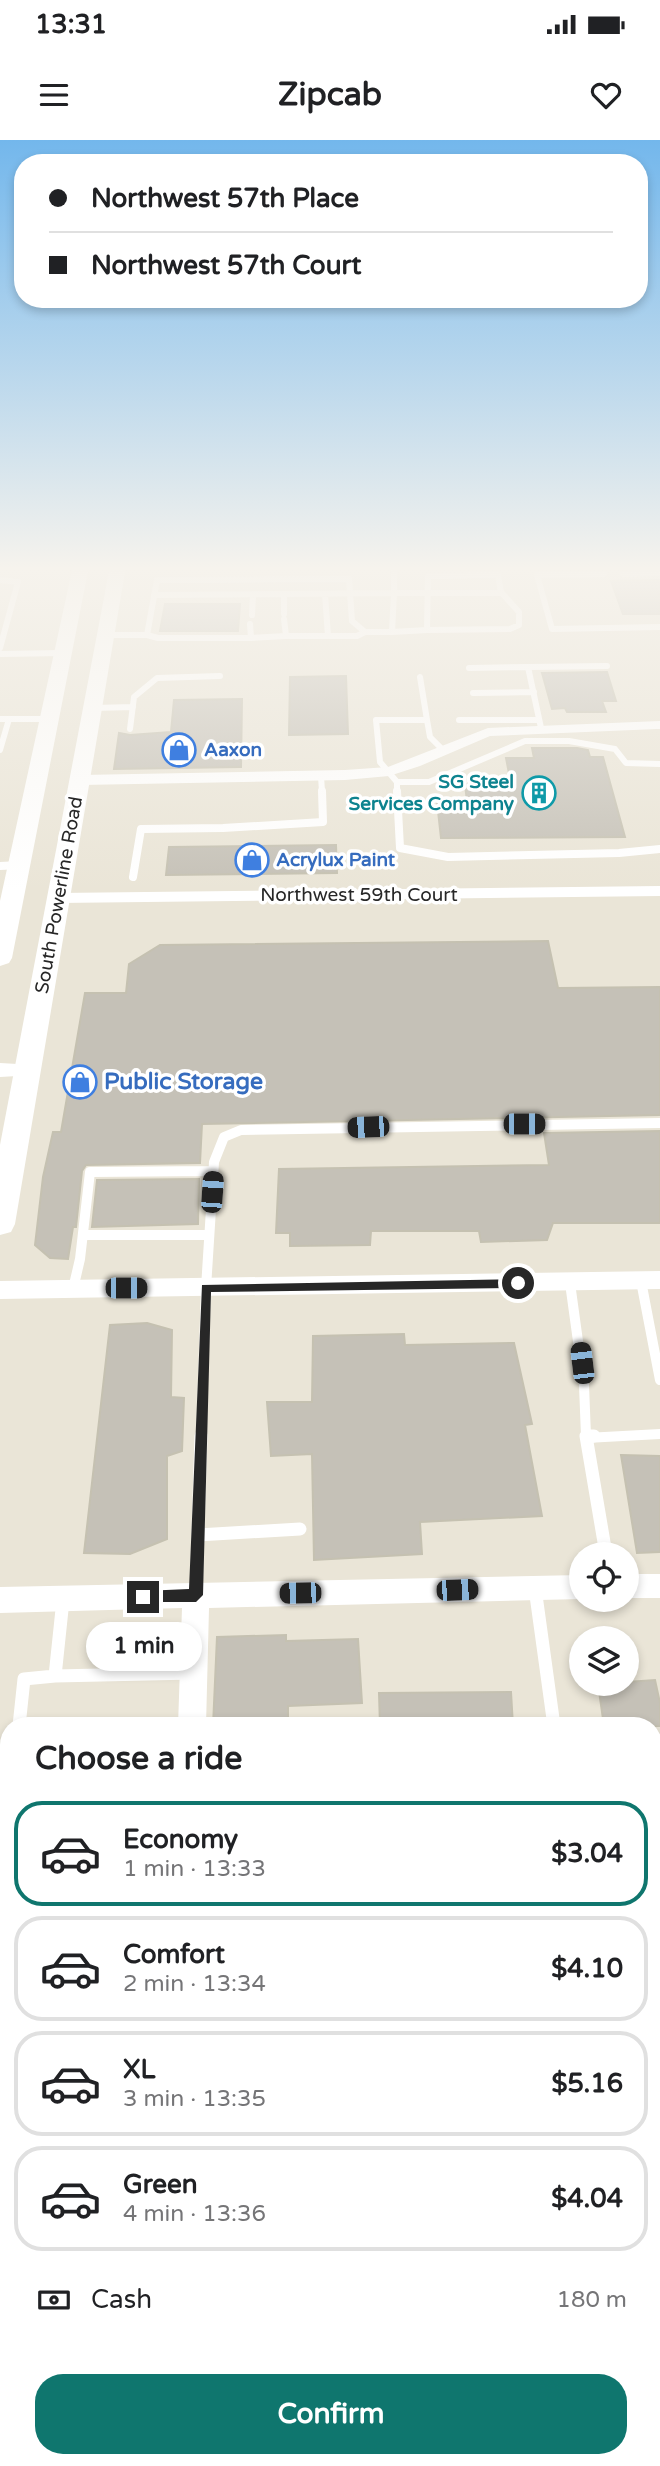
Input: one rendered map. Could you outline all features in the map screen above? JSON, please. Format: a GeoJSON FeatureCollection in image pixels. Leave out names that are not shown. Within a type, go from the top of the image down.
{"type":"FeatureCollection","features":[{"type":"Feature","properties":{"kind":"main road","name":"South Powerline Road"},"geometry":{"type":"LineString","coordinates":[[0,958],[12,869],[51,719],[58,675]]}},
{"type":"Feature","properties":{"kind":"main road","name":"South Powerline Road"},"geometry":{"type":"LineString","coordinates":[[0,1224],[14,1070],[58,898],[100,675]]}},
{"type":"Feature","properties":{"kind":"main road"},"geometry":{"type":"LineString","coordinates":[[51,719],[71,732],[87,749]]}},
{"type":"Feature","properties":{"kind":"main road"},"geometry":{"type":"LineString","coordinates":[[12,869],[58,898]]}},
{"type":"Feature","properties":{"kind":"main road"},"geometry":{"type":"LineString","coordinates":[[6,910],[58,898]]}},
{"type":"Feature","properties":{"kind":"street"},"geometry":{"type":"LineString","coordinates":[[81,780],[393,777],[415,763],[488,732],[540,724],[657,724]]}},
{"type":"Feature","properties":{"kind":"street","name":"Northwest 59th Court"},"geometry":{"type":"LineString","coordinates":[[58,898],[660,891]]}},
{"type":"Feature","properties":{"kind":"street"},"geometry":{"type":"LineString","coordinates":[[0,1290],[651,1281]]}},
{"type":"Feature","properties":{"kind":"street"},"geometry":{"type":"LineString","coordinates":[[639,1586],[660,1586]]}},
{"type":"Feature","properties":{"kind":"street"},"geometry":{"type":"LineString","coordinates":[[0,1600],[63,1601],[196,1595],[569,1587]]}},
{"type":"Feature","properties":{"kind":"street"},"geometry":{"type":"LineString","coordinates":[[192,1717],[196,1595]]}},
{"type":"Feature","properties":{"kind":"lane"},"geometry":{"type":"LineString","coordinates":[[459,720],[540,724],[530,675]]}},
{"type":"Feature","properties":{"kind":"lane"},"geometry":{"type":"LineString","coordinates":[[130,729],[134,697],[157,678],[220,676]]}},
{"type":"Feature","properties":{"kind":"lane"},"geometry":{"type":"LineString","coordinates":[[420,677],[430,737],[443,750]]}},
{"type":"Feature","properties":{"kind":"lane"},"geometry":{"type":"LineString","coordinates":[[473,693],[534,692]]}},
{"type":"Feature","properties":{"kind":"lane"},"geometry":{"type":"LineString","coordinates":[[94,708],[133,707]]}},
{"type":"Feature","properties":{"kind":"lane"},"geometry":{"type":"LineString","coordinates":[[0,719],[51,719]]}},
{"type":"Feature","properties":{"kind":"lane"},"geometry":{"type":"LineString","coordinates":[[0,750],[9,719]]}},
{"type":"Feature","properties":{"kind":"lane"},"geometry":{"type":"LineString","coordinates":[[427,720],[376,720],[380,762],[393,777],[400,848],[448,857],[619,853],[660,849]]}},
{"type":"Feature","properties":{"kind":"lane"},"geometry":{"type":"LineString","coordinates":[[393,777],[429,782],[525,741],[569,741],[615,749],[625,763],[660,764]]}},
{"type":"Feature","properties":{"kind":"lane"},"geometry":{"type":"LineString","coordinates":[[133,877],[141,829],[223,828],[323,821],[321,776]]}},
{"type":"Feature","properties":{"kind":"lane"},"geometry":{"type":"LineString","coordinates":[[196,1595],[209,1235],[213,1171],[218,1147],[224,1137],[241,1130],[660,1123]]}},
{"type":"Feature","properties":{"kind":"lane"},"geometry":{"type":"LineString","coordinates":[[73,1289],[83,1235],[90,1172],[213,1171]]}},
{"type":"Feature","properties":{"kind":"lane"},"geometry":{"type":"LineString","coordinates":[[83,1235],[209,1235]]}},
{"type":"Feature","properties":{"kind":"lane"},"geometry":{"type":"LineString","coordinates":[[651,1281],[660,1380]]}},
{"type":"Feature","properties":{"kind":"lane"},"geometry":{"type":"LineString","coordinates":[[570,1283],[584,1385],[586,1436],[604,1542]]}},
{"type":"Feature","properties":{"kind":"lane"},"geometry":{"type":"LineString","coordinates":[[586,1436],[660,1434]]}},
{"type":"Feature","properties":{"kind":"lane"},"geometry":{"type":"LineString","coordinates":[[198,1535],[300,1530]]}},
{"type":"Feature","properties":{"kind":"lane"},"geometry":{"type":"LineString","coordinates":[[535,1588],[553,1717]]}},
{"type":"Feature","properties":{"kind":"lane"},"geometry":{"type":"LineString","coordinates":[[55,1676],[63,1601]]}},
{"type":"Feature","properties":{"kind":"lane"},"geometry":{"type":"LineString","coordinates":[[20,1717],[24,1679],[194,1673]]}},
{"type":"Feature","properties":{"kind":"building"},"geometry":{"type":"Polygon","coordinates":[[[542,675],[608,675],[616,701],[602,701],[606,712],[567,712],[565,708],[552,709],[542,675]]]}},
{"type":"Feature","properties":{"kind":"building"},"geometry":{"type":"Polygon","coordinates":[[[346,676],[348,734],[289,735],[290,677],[346,676]]]}},
{"type":"Feature","properties":{"kind":"building","name":"Aaxon"},"geometry":{"type":"Polygon","coordinates":[[[242,699],[241,767],[114,769],[119,733],[130,735],[171,732],[174,700],[242,699]]]}},
{"type":"Feature","properties":{"kind":"building","name":"SG Steel Services Company"},"geometry":{"type":"Polygon","coordinates":[[[532,748],[577,748],[588,750],[590,757],[603,757],[625,837],[441,838],[437,802],[467,802],[465,784],[511,784],[506,758],[534,758],[532,748]]]}},
{"type":"Feature","properties":{"kind":"building","name":"Acrylux Paint"},"geometry":{"type":"Polygon","coordinates":[[[336,845],[337,873],[166,875],[169,847],[336,845]]]}},
{"type":"Feature","properties":{"kind":"building"},"geometry":{"type":"Polygon","coordinates":[[[548,941],[558,988],[660,987],[660,1115],[202,1124],[200,1163],[86,1165],[82,1171],[76,1227],[73,1227],[68,1259],[50,1258],[35,1245],[43,1177],[53,1132],[61,1132],[85,993],[126,993],[129,964],[160,945],[548,941]]]}},
{"type":"Feature","properties":{"kind":"building"},"geometry":{"type":"Polygon","coordinates":[[[660,1131],[660,1223],[553,1223],[547,1240],[481,1242],[479,1231],[371,1231],[370,1245],[290,1246],[290,1233],[276,1233],[279,1169],[549,1165],[544,1133],[660,1131]]]}},
{"type":"Feature","properties":{"kind":"building"},"geometry":{"type":"Polygon","coordinates":[[[199,1179],[198,1224],[92,1227],[97,1180],[199,1179]]]}},
{"type":"Feature","properties":{"kind":"building"},"geometry":{"type":"Polygon","coordinates":[[[147,1323],[172,1330],[171,1397],[184,1398],[182,1451],[167,1456],[167,1539],[130,1554],[84,1553],[110,1325],[147,1323]]]}},
{"type":"Feature","properties":{"kind":"building"},"geometry":{"type":"Polygon","coordinates":[[[404,1334],[405,1345],[514,1343],[532,1424],[525,1425],[542,1516],[420,1522],[422,1554],[314,1560],[312,1454],[271,1456],[267,1402],[312,1402],[313,1336],[404,1334]]]}},
{"type":"Feature","properties":{"kind":"building"},"geometry":{"type":"Polygon","coordinates":[[[621,1455],[660,1456],[660,1552],[639,1553],[639,1542],[635,1542],[621,1455]]]}},
{"type":"Feature","properties":{"kind":"building"},"geometry":{"type":"Polygon","coordinates":[[[286,1635],[286,1641],[358,1639],[362,1703],[288,1706],[288,1717],[213,1717],[217,1637],[286,1635]]]}},
{"type":"Feature","properties":{"kind":"building"},"geometry":{"type":"Polygon","coordinates":[[[655,1680],[660,1717],[603,1717],[600,1696],[639,1696],[639,1681],[655,1680]]]}},
{"type":"Feature","properties":{"kind":"building"},"geometry":{"type":"Polygon","coordinates":[[[511,1692],[512,1717],[380,1717],[379,1693],[511,1692]]]}},
{"type":"Feature","properties":{"kind":"place","name":"Aaxon"},"geometry":{"type":"Point","coordinates":[179,750]}},
{"type":"Feature","properties":{"kind":"place","name":"SG Steel Services Company"},"geometry":{"type":"Point","coordinates":[539,793]}},
{"type":"Feature","properties":{"kind":"place","name":"Acrylux Paint"},"geometry":{"type":"Point","coordinates":[252,860]}},
{"type":"Feature","properties":{"kind":"place","name":"Public Storage"},"geometry":{"type":"Point","coordinates":[80,1082]}},
{"type":"Feature","properties":{"kind":"route"},"geometry":{"type":"LineString","coordinates":[[143,1597],[196,1595],[206,1288],[518,1283]]}}]}
